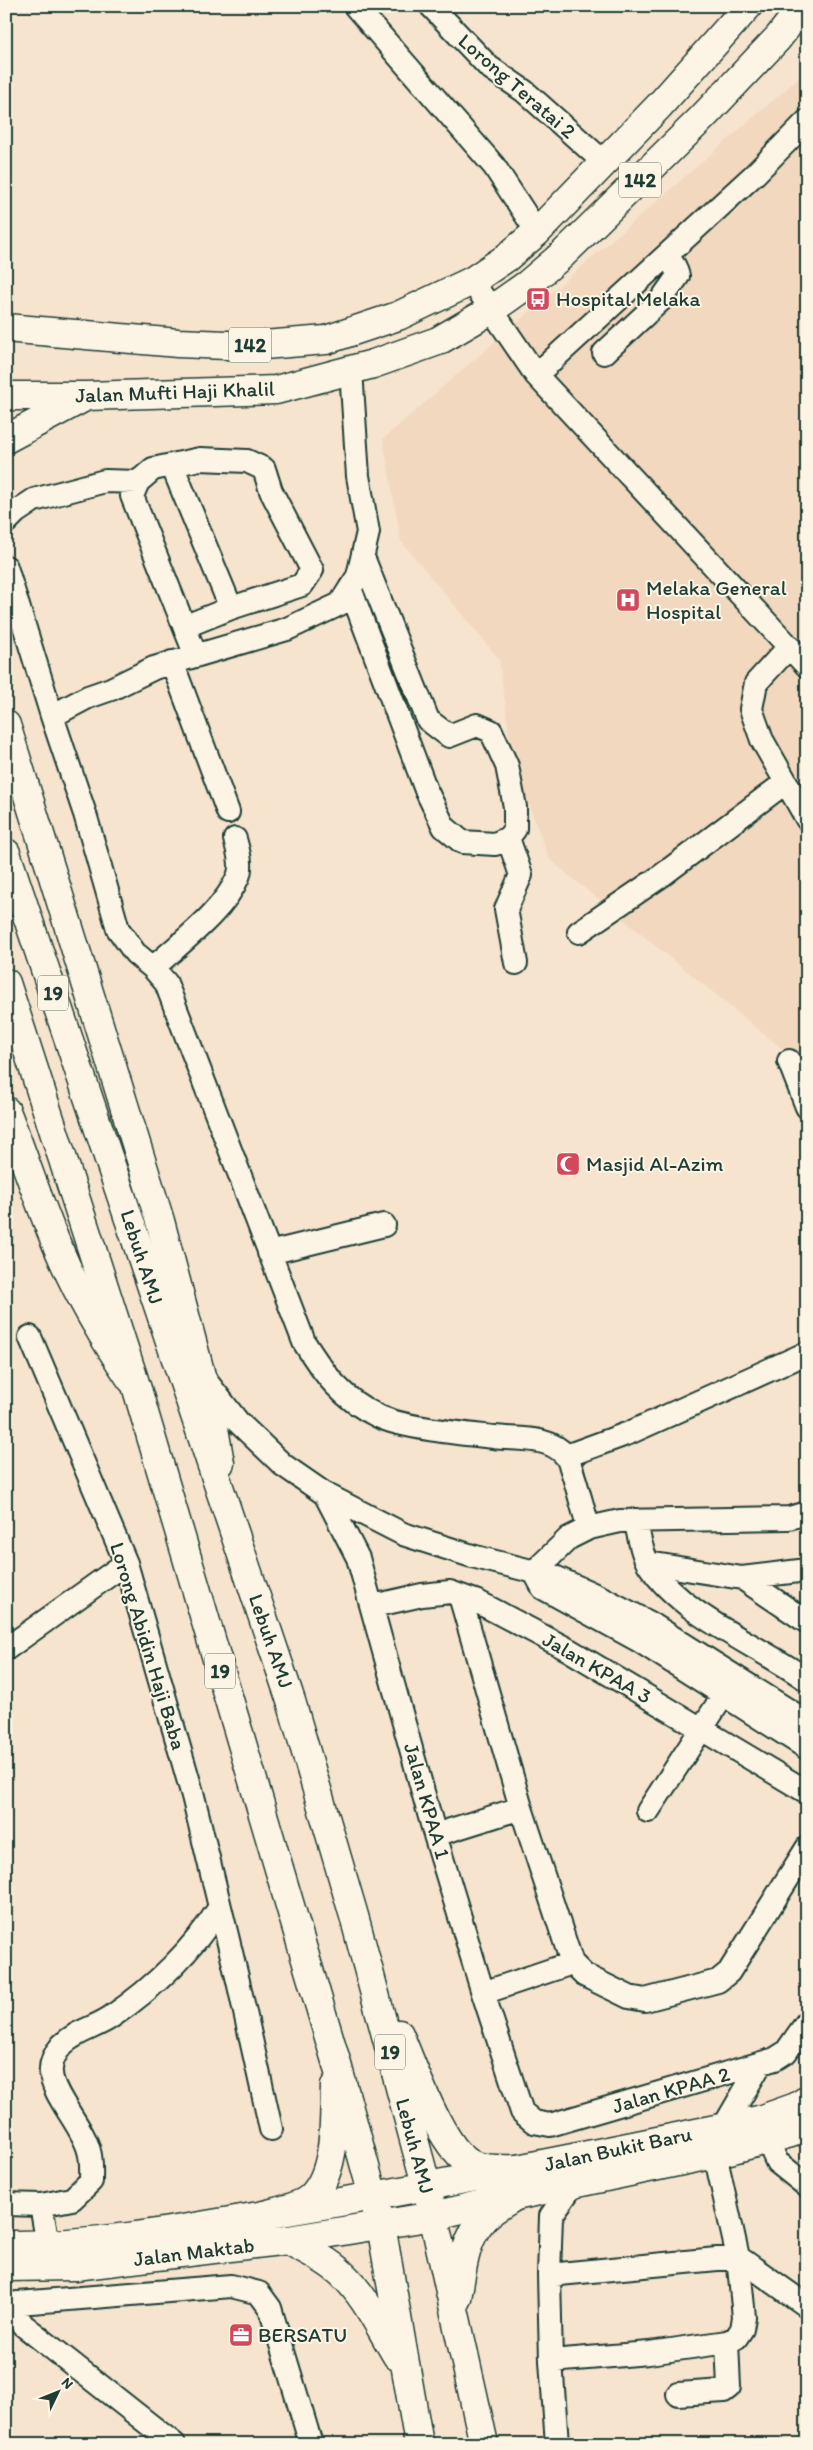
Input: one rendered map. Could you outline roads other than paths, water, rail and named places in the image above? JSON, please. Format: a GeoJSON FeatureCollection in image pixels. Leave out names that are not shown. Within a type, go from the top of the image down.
{"type":"FeatureCollection","features":[{"type":"Feature","properties":{"kind":"main road","name":"Jalan Mufti Haji Khalil"},"geometry":{"type":"LineString","coordinates":[[10,327],[178,343],[251,346],[326,340],[398,316],[472,281],[506,258],[537,232],[606,164],[748,6]]}},
{"type":"Feature","properties":{"kind":"main road","name":"Jalan Mufti Haji Khalil"},"geometry":{"type":"LineString","coordinates":[[6,396],[86,396],[276,390],[351,370],[438,341],[492,310],[528,284],[562,255],[629,190],[765,51],[803,6]]}},
{"type":"Feature","properties":{"kind":"main road"},"geometry":{"type":"LineString","coordinates":[[6,439],[86,396]]}},
{"type":"Feature","properties":{"kind":"main road"},"geometry":{"type":"LineString","coordinates":[[6,725],[160,1221],[212,1417],[231,1522]]}},
{"type":"Feature","properties":{"kind":"main road","name":"Lebuh AMJ"},"geometry":{"type":"LineString","coordinates":[[6,853],[291,1701],[354,1916],[427,2188],[484,2444]]}},
{"type":"Feature","properties":{"kind":"main road","name":"19"},"geometry":{"type":"LineString","coordinates":[[6,983],[137,1389],[336,2061],[381,2224],[419,2444]]}},
{"type":"Feature","properties":{"kind":"main road"},"geometry":{"type":"LineString","coordinates":[[6,1111],[58,1250],[81,1298],[109,1347],[137,1389]]}},
{"type":"Feature","properties":{"kind":"main road"},"geometry":{"type":"LineString","coordinates":[[354,1916],[391,2015],[450,2145],[462,2159],[473,2165],[521,2169]]}},
{"type":"Feature","properties":{"kind":"main road"},"geometry":{"type":"LineString","coordinates":[[260,2216],[296,2206],[311,2197],[322,2180],[330,2161],[333,2138],[336,2061]]}},
{"type":"Feature","properties":{"kind":"main road","name":"Jalan Bukit Baru"},"geometry":{"type":"LineString","coordinates":[[381,2224],[434,2216],[515,2196],[715,2154],[762,2130],[807,2100]]}},
{"type":"Feature","properties":{"kind":"main road","name":"Jalan Bukit Baru"},"geometry":{"type":"LineString","coordinates":[[374,2197],[723,2128],[762,2130],[807,2127]]}},
{"type":"Feature","properties":{"kind":"main road"},"geometry":{"type":"LineString","coordinates":[[455,2310],[465,2254],[472,2236],[483,2220],[515,2196]]}},
{"type":"Feature","properties":{"kind":"main road","name":"Jalan Maktab"},"geometry":{"type":"LineString","coordinates":[[6,2245],[48,2245],[156,2235],[374,2197]]}},
{"type":"Feature","properties":{"kind":"main road","name":"Jalan Maktab"},"geometry":{"type":"LineString","coordinates":[[6,2267],[75,2266],[288,2240],[381,2224]]}},
{"type":"Feature","properties":{"kind":"main road"},"geometry":{"type":"LineString","coordinates":[[288,2240],[317,2255],[341,2273],[370,2311],[406,2370]]}},
{"type":"Feature","properties":{"kind":"street"},"geometry":{"type":"LineString","coordinates":[[355,6],[494,166],[537,232]]}},
{"type":"Feature","properties":{"kind":"street","name":"Lorong Teratai 2"},"geometry":{"type":"LineString","coordinates":[[432,6],[489,67],[524,91],[606,164]]}},
{"type":"Feature","properties":{"kind":"street"},"geometry":{"type":"LineString","coordinates":[[536,375],[754,174],[807,121]]}},
{"type":"Feature","properties":{"kind":"street"},"geometry":{"type":"LineString","coordinates":[[604,353],[661,300],[678,276],[675,267],[666,255]]}},
{"type":"Feature","properties":{"kind":"street"},"geometry":{"type":"LineString","coordinates":[[472,281],[536,375],[807,666]]}},
{"type":"Feature","properties":{"kind":"street"},"geometry":{"type":"LineString","coordinates":[[52,716],[154,668],[287,629],[340,604],[358,576],[368,532],[358,476],[351,370]]}},
{"type":"Feature","properties":{"kind":"street"},"geometry":{"type":"LineString","coordinates":[[186,626],[231,608],[302,585],[312,570],[271,491],[264,469],[247,461],[200,459],[152,468],[138,482],[132,496],[186,626],[196,656]]}},
{"type":"Feature","properties":{"kind":"street"},"geometry":{"type":"LineString","coordinates":[[172,465],[231,608]]}},
{"type":"Feature","properties":{"kind":"street"},"geometry":{"type":"LineString","coordinates":[[6,522],[16,512],[34,500],[105,481],[138,482]]}},
{"type":"Feature","properties":{"kind":"street"},"geometry":{"type":"LineString","coordinates":[[350,588],[426,790],[444,827],[462,842],[494,844],[508,838],[515,829],[515,807],[507,766],[491,731],[477,725],[449,736],[428,720],[363,557]]}},
{"type":"Feature","properties":{"kind":"street"},"geometry":{"type":"LineString","coordinates":[[6,567],[52,716],[85,814],[118,929],[135,953],[153,968],[166,983],[187,1032],[304,1342],[326,1377],[352,1402],[379,1417],[403,1424],[495,1438],[535,1440],[552,1445],[566,1456],[589,1528]]}},
{"type":"Feature","properties":{"kind":"street"},"geometry":{"type":"LineString","coordinates":[[789,647],[756,683],[751,708],[762,740],[807,819]]}},
{"type":"Feature","properties":{"kind":"street"},"geometry":{"type":"LineString","coordinates":[[172,662],[228,812]]}},
{"type":"Feature","properties":{"kind":"street"},"geometry":{"type":"LineString","coordinates":[[579,932],[661,876],[786,782]]}},
{"type":"Feature","properties":{"kind":"street"},"geometry":{"type":"LineString","coordinates":[[508,838],[522,875],[506,909],[516,964]]}},
{"type":"Feature","properties":{"kind":"street"},"geometry":{"type":"LineString","coordinates":[[153,968],[222,902],[239,876],[239,854],[235,839]]}},
{"type":"Feature","properties":{"kind":"street"},"geometry":{"type":"LineString","coordinates":[[789,1061],[807,1107]]}},
{"type":"Feature","properties":{"kind":"street"},"geometry":{"type":"LineString","coordinates":[[269,1253],[384,1225]]}},
{"type":"Feature","properties":{"kind":"street","name":"Lorong Abidin Haji Baba"},"geometry":{"type":"LineString","coordinates":[[30,1337],[126,1563],[193,1796],[271,2129]]}},
{"type":"Feature","properties":{"kind":"street"},"geometry":{"type":"LineString","coordinates":[[566,1456],[629,1434],[807,1352]]}},
{"type":"Feature","properties":{"kind":"street"},"geometry":{"type":"LineString","coordinates":[[201,1374],[238,1422],[283,1465],[325,1494],[403,1534],[472,1556],[534,1572],[543,1588],[638,1640],[729,1686],[807,1722]]}},
{"type":"Feature","properties":{"kind":"street","name":"Jalan KPAA 1"},"geometry":{"type":"LineString","coordinates":[[325,1494],[358,1558],[373,1606],[435,1835],[483,1993],[522,2112]]}},
{"type":"Feature","properties":{"kind":"street"},"geometry":{"type":"LineString","coordinates":[[534,1572],[569,1538],[589,1528],[620,1521],[789,1518],[807,1513]]}},
{"type":"Feature","properties":{"kind":"street"},"geometry":{"type":"LineString","coordinates":[[635,1520],[648,1563],[671,1591],[704,1616],[807,1680]]}},
{"type":"Feature","properties":{"kind":"street"},"geometry":{"type":"LineString","coordinates":[[6,1649],[126,1563]]}},
{"type":"Feature","properties":{"kind":"street"},"geometry":{"type":"LineString","coordinates":[[648,1563],[742,1578],[807,1570]]}},
{"type":"Feature","properties":{"kind":"street"},"geometry":{"type":"LineString","coordinates":[[742,1578],[807,1622]]}},
{"type":"Feature","properties":{"kind":"street","name":"Jalan KPAA 3"},"geometry":{"type":"LineString","coordinates":[[373,1606],[422,1595],[450,1592],[478,1602],[569,1650],[700,1730],[807,1792]]}},
{"type":"Feature","properties":{"kind":"street"},"geometry":{"type":"LineString","coordinates":[[460,1596],[521,1808],[572,1963],[584,1975],[629,1998],[645,2000],[718,1981],[729,1972],[807,1848]]}},
{"type":"Feature","properties":{"kind":"street"},"geometry":{"type":"LineString","coordinates":[[648,1811],[729,1686]]}},
{"type":"Feature","properties":{"kind":"street"},"geometry":{"type":"LineString","coordinates":[[729,1686],[807,1748]]}},
{"type":"Feature","properties":{"kind":"street"},"geometry":{"type":"LineString","coordinates":[[435,1835],[521,1808]]}},
{"type":"Feature","properties":{"kind":"street"},"geometry":{"type":"LineString","coordinates":[[6,2204],[41,2205],[72,2199],[91,2181],[90,2150],[51,2074],[53,2058],[62,2046],[74,2036],[104,2022],[119,2012],[181,1959],[201,1937],[220,1907]]}},
{"type":"Feature","properties":{"kind":"street"},"geometry":{"type":"LineString","coordinates":[[483,1993],[572,1963]]}},
{"type":"Feature","properties":{"kind":"street","name":"Jalan KPAA 2"},"geometry":{"type":"LineString","coordinates":[[522,2112],[534,2122],[550,2125],[774,2059],[786,2052],[807,2022]]}},
{"type":"Feature","properties":{"kind":"street"},"geometry":{"type":"LineString","coordinates":[[723,2128],[761,2063]]}},
{"type":"Feature","properties":{"kind":"street"},"geometry":{"type":"LineString","coordinates":[[762,2130],[777,2162],[807,2186]]}},
{"type":"Feature","properties":{"kind":"street"},"geometry":{"type":"LineString","coordinates":[[551,2361],[649,2352],[727,2342],[736,2338],[742,2329],[744,2317],[738,2256],[715,2154]]}},
{"type":"Feature","properties":{"kind":"street"},"geometry":{"type":"LineString","coordinates":[[557,2444],[551,2361],[549,2275],[551,2216],[574,2183]]}},
{"type":"Feature","properties":{"kind":"street"},"geometry":{"type":"LineString","coordinates":[[41,2205],[48,2245]]}},
{"type":"Feature","properties":{"kind":"street"},"geometry":{"type":"LineString","coordinates":[[549,2275],[738,2256],[807,2306]]}},
{"type":"Feature","properties":{"kind":"street"},"geometry":{"type":"LineString","coordinates":[[174,2444],[23,2325],[11,2304],[230,2286],[259,2293],[270,2308],[311,2444]]}},
{"type":"Feature","properties":{"kind":"street"},"geometry":{"type":"LineString","coordinates":[[678,2394],[724,2391],[728,2387],[727,2342]]}},
{"type":"Feature","properties":{"kind":"place","name":"Hospital Melaka"},"geometry":{"type":"Point","coordinates":[538,299]}},
{"type":"Feature","properties":{"kind":"place","name":"Melaka General Hospital"},"geometry":{"type":"Point","coordinates":[628,600]}},
{"type":"Feature","properties":{"kind":"place","name":"Masjid Al-Azim"},"geometry":{"type":"Point","coordinates":[568,1164]}},
{"type":"Feature","properties":{"kind":"place","name":"BERSATU"},"geometry":{"type":"Point","coordinates":[241,2335]}}]}
